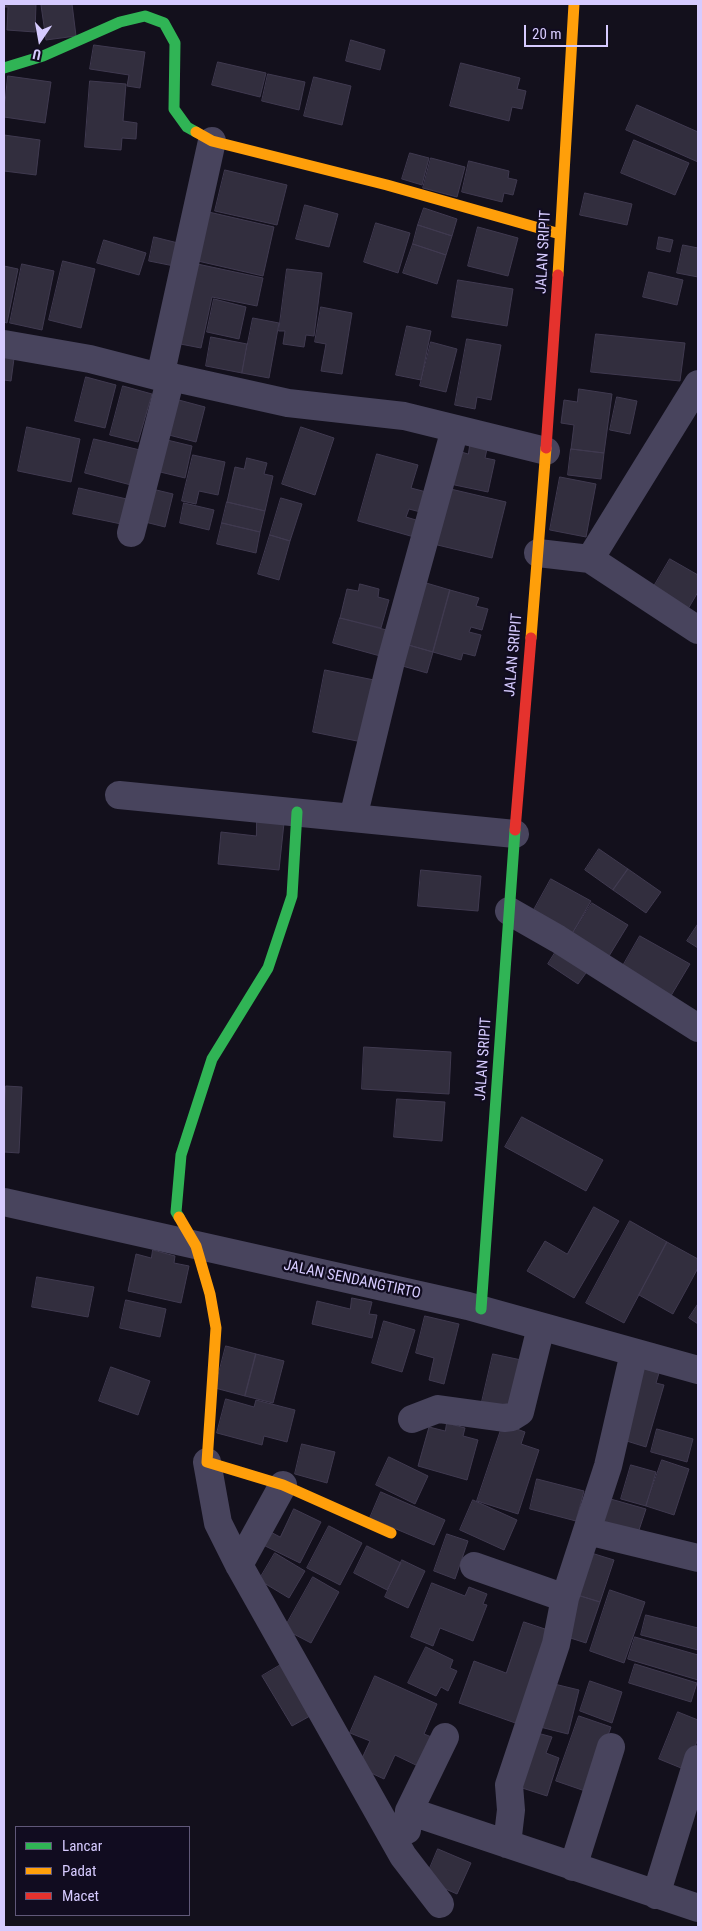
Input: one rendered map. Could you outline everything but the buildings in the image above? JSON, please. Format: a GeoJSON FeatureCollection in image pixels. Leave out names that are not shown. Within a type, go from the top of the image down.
{"type":"FeatureCollection","features":[{"type":"Feature","properties":{"kind":"street","name":"JALAN SRIPIT"},"geometry":{"type":"LineString","coordinates":[[481,1309],[509,911],[546,451],[574,4]]}},
{"type":"Feature","properties":{"kind":"street"},"geometry":{"type":"LineString","coordinates":[[4,68],[44,56],[120,22],[145,16],[164,24],[175,43],[174,109],[187,127],[212,141],[387,185],[560,234]]}},
{"type":"Feature","properties":{"kind":"street"},"geometry":{"type":"LineString","coordinates":[[131,533],[166,377],[212,141]]}},
{"type":"Feature","properties":{"kind":"street"},"geometry":{"type":"LineString","coordinates":[[4,344],[90,360],[288,403],[404,416],[546,451]]}},
{"type":"Feature","properties":{"kind":"street"},"geometry":{"type":"LineString","coordinates":[[590,559],[698,384]]}},
{"type":"Feature","properties":{"kind":"street"},"geometry":{"type":"LineString","coordinates":[[353,818],[391,661],[455,429]]}},
{"type":"Feature","properties":{"kind":"street"},"geometry":{"type":"LineString","coordinates":[[538,553],[590,559],[698,630]]}},
{"type":"Feature","properties":{"kind":"street"},"geometry":{"type":"LineString","coordinates":[[119,795],[515,834]]}},
{"type":"Feature","properties":{"kind":"street"},"geometry":{"type":"LineString","coordinates":[[296,812],[292,896],[268,968],[212,1059],[181,1155],[176,1212],[196,1246],[210,1294],[216,1328],[207,1462],[218,1523],[239,1565],[404,1856],[440,1904]]}},
{"type":"Feature","properties":{"kind":"street"},"geometry":{"type":"LineString","coordinates":[[509,911],[574,949],[698,1028]]}},
{"type":"Feature","properties":{"kind":"street","name":"JALAN SENDANGTIRTO"},"geometry":{"type":"LineString","coordinates":[[4,1202],[481,1309],[698,1370]]}},
{"type":"Feature","properties":{"kind":"street"},"geometry":{"type":"LineString","coordinates":[[412,1419],[438,1409],[504,1418],[512,1417],[520,1412],[541,1327]]}},
{"type":"Feature","properties":{"kind":"street"},"geometry":{"type":"LineString","coordinates":[[507,1844],[511,1810],[510,1784],[556,1644],[565,1598],[608,1466],[634,1353]]}},
{"type":"Feature","properties":{"kind":"street"},"geometry":{"type":"LineString","coordinates":[[207,1462],[283,1485],[391,1533]]}},
{"type":"Feature","properties":{"kind":"street"},"geometry":{"type":"LineString","coordinates":[[239,1565],[283,1485]]}},
{"type":"Feature","properties":{"kind":"street"},"geometry":{"type":"LineString","coordinates":[[587,1531],[698,1558]]}},
{"type":"Feature","properties":{"kind":"street"},"geometry":{"type":"LineString","coordinates":[[474,1566],[565,1598]]}},
{"type":"Feature","properties":{"kind":"street"},"geometry":{"type":"LineString","coordinates":[[404,1856],[409,1811],[445,1737]]}},
{"type":"Feature","properties":{"kind":"street"},"geometry":{"type":"LineString","coordinates":[[573,1867],[611,1747]]}},
{"type":"Feature","properties":{"kind":"street"},"geometry":{"type":"LineString","coordinates":[[656,1894],[698,1759]]}},
{"type":"Feature","properties":{"kind":"street"},"geometry":{"type":"LineString","coordinates":[[409,1811],[698,1908]]}},
{"type":"Feature","properties":{"kind":"traffic: fast"},"geometry":{"type":"LineString","coordinates":[[4,68],[43,56],[120,22],[145,16],[164,23],[175,43],[174,109],[187,127],[196,132]]}},
{"type":"Feature","properties":{"kind":"traffic: fast"},"geometry":{"type":"LineString","coordinates":[[179,1217],[176,1212],[181,1155],[212,1059],[268,968],[292,896],[297,812]]}},
{"type":"Feature","properties":{"kind":"traffic: fast"},"geometry":{"type":"LineString","coordinates":[[481,1309],[515,830]]}},
{"type":"Feature","properties":{"kind":"traffic: slow"},"geometry":{"type":"LineString","coordinates":[[558,275],[574,4]]}},
{"type":"Feature","properties":{"kind":"traffic: slow"},"geometry":{"type":"LineString","coordinates":[[196,132],[212,141],[387,185],[560,234]]}},
{"type":"Feature","properties":{"kind":"traffic: slow"},"geometry":{"type":"LineString","coordinates":[[531,638],[546,448]]}},
{"type":"Feature","properties":{"kind":"traffic: slow"},"geometry":{"type":"LineString","coordinates":[[179,1217],[196,1246],[210,1294],[216,1328],[207,1462],[283,1485],[391,1533]]}},
{"type":"Feature","properties":{"kind":"traffic: jam"},"geometry":{"type":"LineString","coordinates":[[546,448],[558,275]]}},
{"type":"Feature","properties":{"kind":"traffic: jam"},"geometry":{"type":"LineString","coordinates":[[515,830],[531,638]]}}]}
